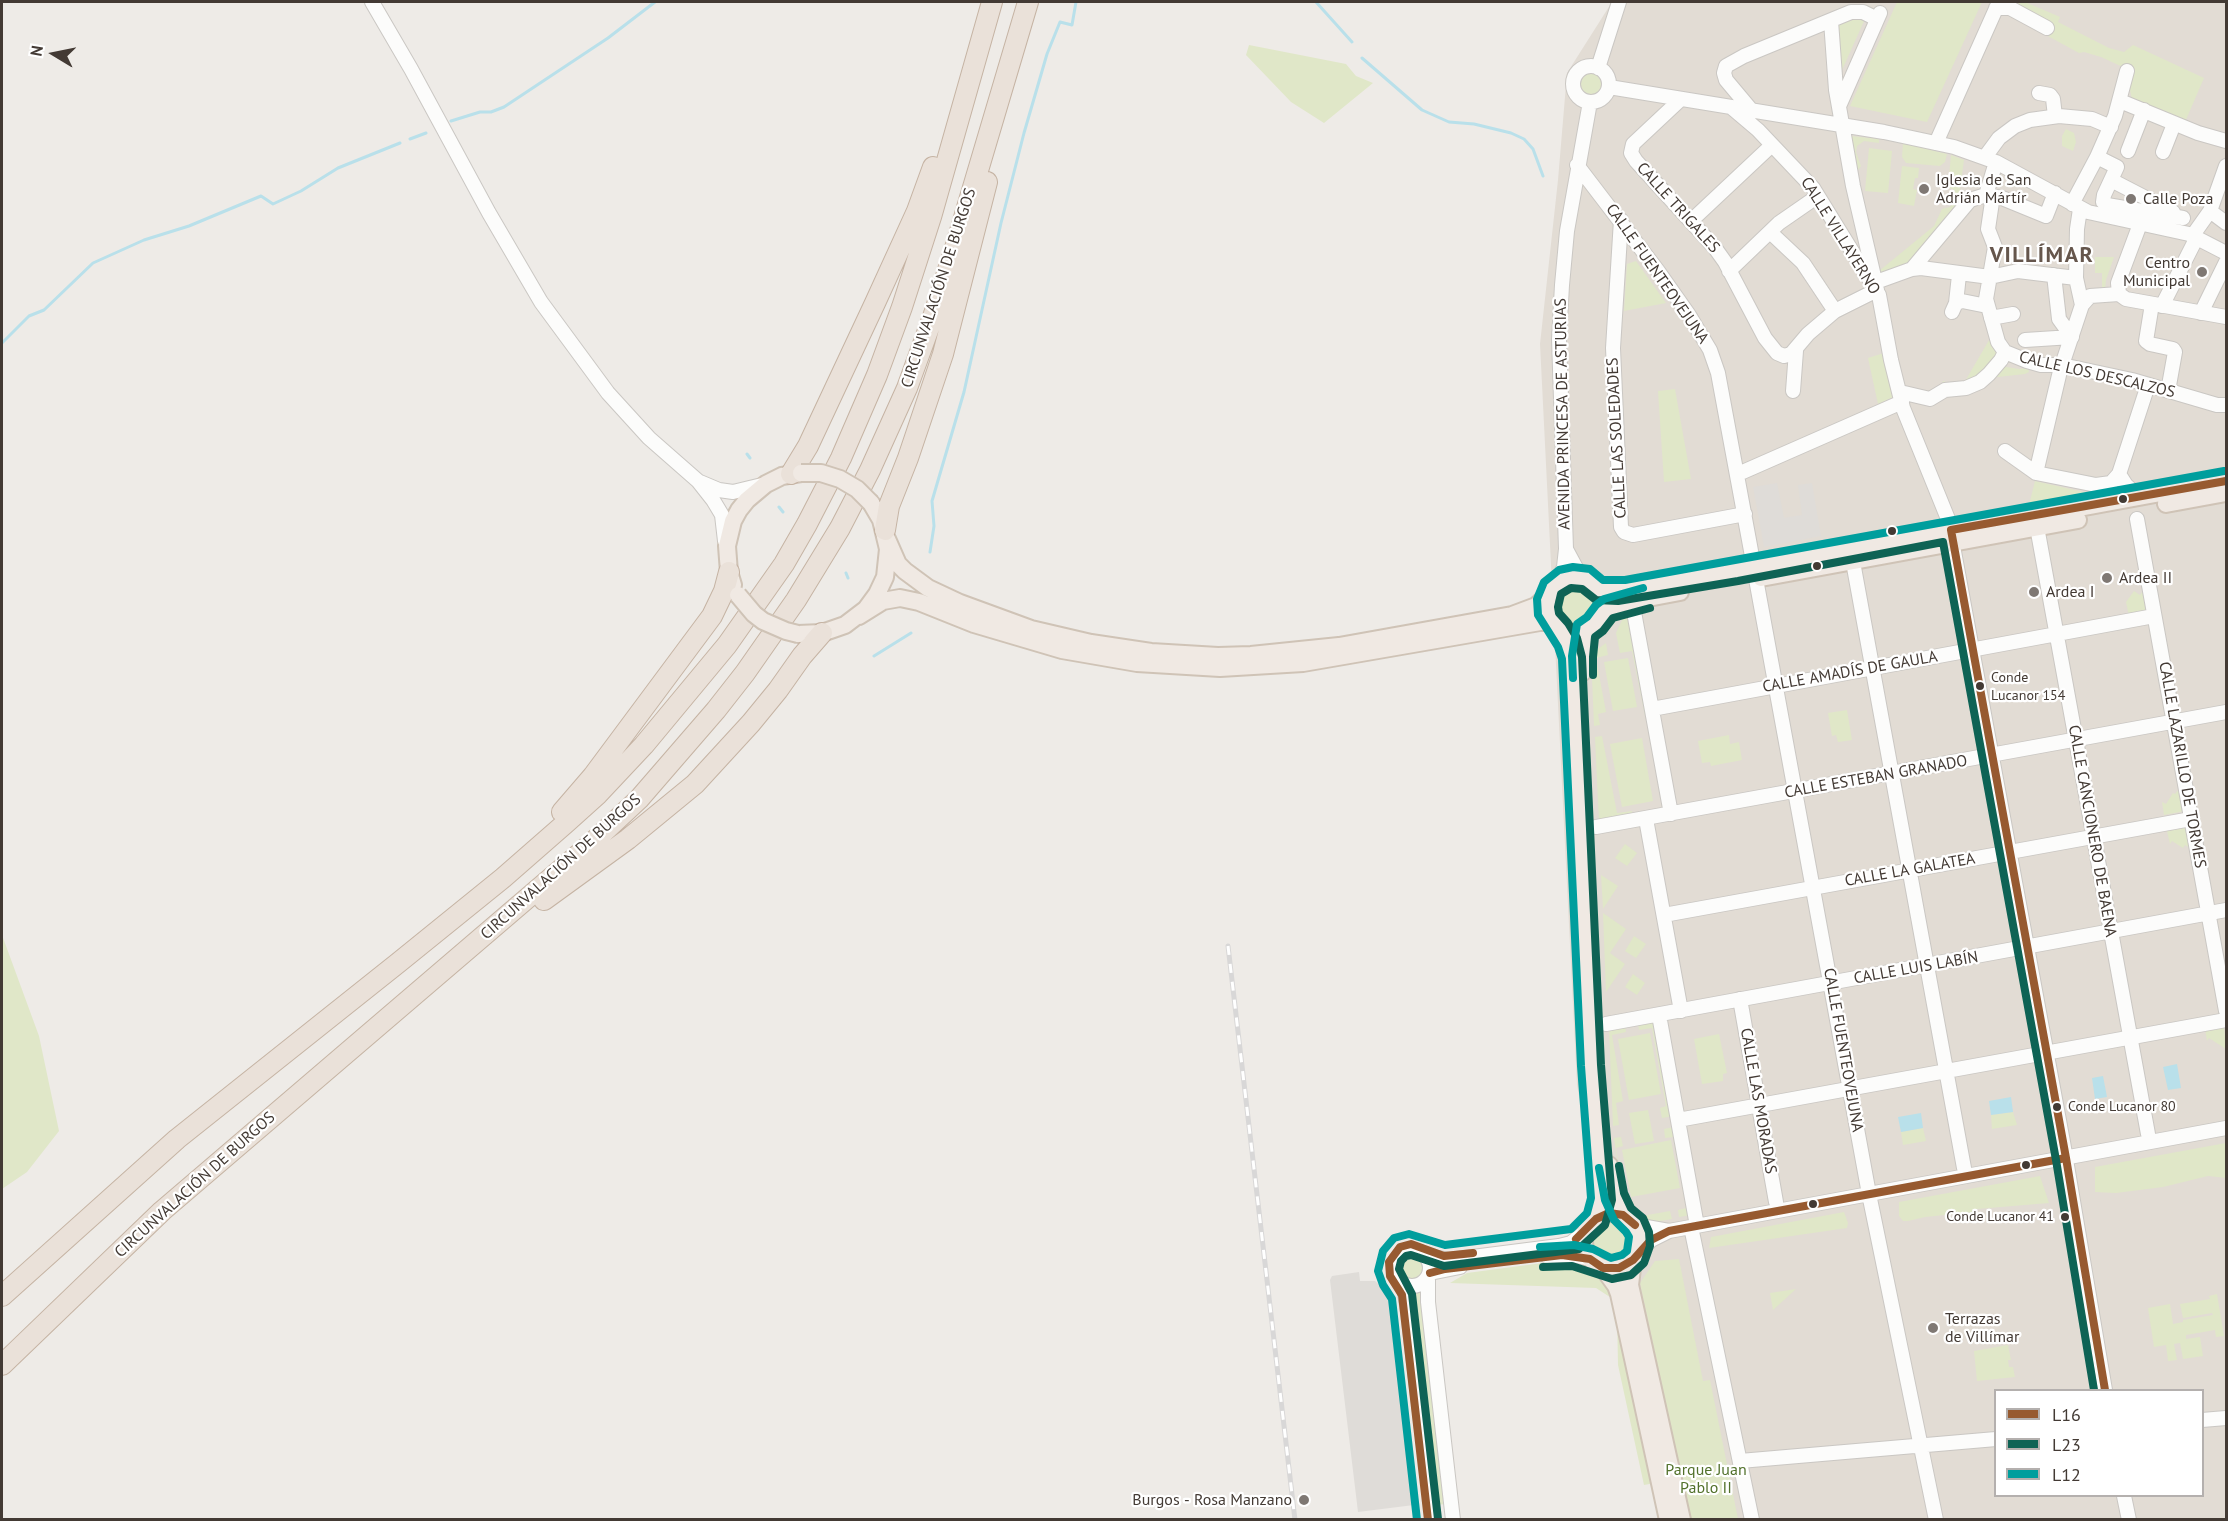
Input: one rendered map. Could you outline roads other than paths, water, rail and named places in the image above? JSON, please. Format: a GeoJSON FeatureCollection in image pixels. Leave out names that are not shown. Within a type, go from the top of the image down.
{"type":"FeatureCollection","features":[{"type":"Feature","properties":{"kind":"highway"},"geometry":{"type":"LineString","coordinates":[[796,473],[917,211],[948,129],[991,2]]}},
{"type":"Feature","properties":{"kind":"highway","name":"CIRCUNVALACIÓN DE BURGOS"},"geometry":{"type":"LineString","coordinates":[[2,1296],[177,1139],[503,878],[598,794],[703,676],[784,564],[841,458],[878,375],[924,239],[991,2]]}},
{"type":"Feature","properties":{"kind":"highway"},"geometry":{"type":"LineString","coordinates":[[886,534],[889,506],[928,402],[955,312],[1030,2]]}},
{"type":"Feature","properties":{"kind":"highway","name":"CIRCUNVALACIÓN DE BURGOS"},"geometry":{"type":"LineString","coordinates":[[2,1365],[162,1211],[545,884],[639,799],[745,673],[817,566],[870,470],[914,367],[954,248],[1030,2]]}},
{"type":"Feature","properties":{"kind":"highway"},"geometry":{"type":"LineString","coordinates":[[329,1016],[351,991],[506,865],[550,825],[573,800],[712,616],[724,591],[728,565]]}},
{"type":"Feature","properties":{"kind":"highway"},"geometry":{"type":"LineString","coordinates":[[444,970],[465,961],[678,799],[717,762],[751,723],[806,650],[822,633]]}},
{"type":"Feature","properties":{"kind":"main road"},"geometry":{"type":"LineString","coordinates":[[1180,660],[1031,629],[971,608],[928,588],[898,564],[871,503],[857,489],[840,479],[821,473],[796,473],[766,484],[747,500],[733,521],[729,533],[728,565],[738,595],[763,621],[798,634],[822,633],[838,628],[883,601],[900,598],[919,602],[974,624],[1062,650],[1137,663],[1180,660],[1303,663],[1540,622],[1556,625],[1571,633],[1585,631],[1595,624],[1603,612],[1616,605],[1632,601],[1755,573],[2226,481]]}},
{"type":"Feature","properties":{"kind":"main road"},"geometry":{"type":"LineString","coordinates":[[1599,590],[1616,591],[1853,562],[1952,536],[2037,527],[2226,493]]}},
{"type":"Feature","properties":{"kind":"main road"},"geometry":{"type":"LineString","coordinates":[[859,616],[877,594],[885,577],[888,558],[886,534]]}},
{"type":"Feature","properties":{"kind":"main road"},"geometry":{"type":"LineString","coordinates":[[1219,662],[1330,647],[1512,615],[1536,606],[1553,588],[1569,577],[1581,577],[1591,582],[1599,590],[1603,612]]}},
{"type":"Feature","properties":{"kind":"main road"},"geometry":{"type":"LineString","coordinates":[[1553,588],[1547,607],[1570,649],[1573,671],[1591,1066],[1602,1199],[1586,1230],[1584,1240],[1586,1250],[1616,1286],[1668,1520]]}},
{"type":"Feature","properties":{"kind":"main road"},"geometry":{"type":"LineString","coordinates":[[1585,631],[1582,657],[1605,1131],[1614,1196],[1639,1234],[1640,1244],[1630,1285],[1682,1520]]}},
{"type":"Feature","properties":{"kind":"main road"},"geometry":{"type":"LineString","coordinates":[[1586,1230],[1609,1213],[1629,1220]]}},
{"type":"Feature","properties":{"kind":"main road"},"geometry":{"type":"LineString","coordinates":[[1597,1263],[1619,1268],[1635,1257]]}},
{"type":"Feature","properties":{"kind":"street"},"geometry":{"type":"LineString","coordinates":[[372,2],[489,213],[542,302],[608,393],[649,438],[698,482],[713,500],[722,515],[728,565]]}},
{"type":"Feature","properties":{"kind":"street"},"geometry":{"type":"LineString","coordinates":[[1598,68],[1619,2]]}},
{"type":"Feature","properties":{"kind":"street"},"geometry":{"type":"LineString","coordinates":[[1936,143],[1998,5],[2010,8],[2047,28]]}},
{"type":"Feature","properties":{"kind":"street"},"geometry":{"type":"LineString","coordinates":[[1752,111],[1726,80],[1724,73],[1726,66],[1858,11],[1879,16],[1840,104]]}},
{"type":"Feature","properties":{"kind":"street"},"geometry":{"type":"LineString","coordinates":[[1831,21],[1836,90],[1842,126],[1876,286]]}},
{"type":"Feature","properties":{"kind":"street"},"geometry":{"type":"LineString","coordinates":[[1590,66],[1598,68],[1607,76],[1609,87],[1603,97],[1590,102],[1578,96],[1574,81],[1583,68],[1590,66]]}},
{"type":"Feature","properties":{"kind":"street"},"geometry":{"type":"LineString","coordinates":[[2082,305],[2076,278],[2078,229],[2076,206],[2111,127],[2127,71]]}},
{"type":"Feature","properties":{"kind":"street"},"geometry":{"type":"LineString","coordinates":[[1609,87],[1936,143],[1990,159],[2076,206],[2193,236],[2226,254]]}},
{"type":"Feature","properties":{"kind":"street"},"geometry":{"type":"LineString","coordinates":[[2039,93],[2050,95],[2054,99],[2057,116]]}},
{"type":"Feature","properties":{"kind":"street","name":"CALLE TRIGALES"},"geometry":{"type":"LineString","coordinates":[[1681,99],[1630,150],[1636,161],[1715,248],[1765,338],[1777,353],[1790,353]]}},
{"type":"Feature","properties":{"kind":"street"},"geometry":{"type":"LineString","coordinates":[[2120,101],[2174,124],[2226,141]]}},
{"type":"Feature","properties":{"kind":"street","name":"AVENIDA PRINCESA DE ASTURIAS"},"geometry":{"type":"LineString","coordinates":[[1553,588],[1564,567],[1566,549],[1559,339],[1566,242],[1577,165],[1590,102]]}},
{"type":"Feature","properties":{"kind":"street","name":"CALLE VILLAYERNO"},"geometry":{"type":"LineString","coordinates":[[1732,108],[1772,144],[1803,177],[1818,196],[1864,273],[1876,286],[1901,397],[1952,536],[2066,1158],[2104,1389]]}},
{"type":"Feature","properties":{"kind":"street"},"geometry":{"type":"LineString","coordinates":[[2128,151],[2144,110]]}},
{"type":"Feature","properties":{"kind":"street"},"geometry":{"type":"LineString","coordinates":[[1990,159],[1999,138],[2015,126],[2030,120],[2057,116],[2092,119],[2111,127]]}},
{"type":"Feature","properties":{"kind":"street"},"geometry":{"type":"LineString","coordinates":[[2163,152],[2174,124]]}},
{"type":"Feature","properties":{"kind":"street"},"geometry":{"type":"LineString","coordinates":[[1691,221],[1772,144]]}},
{"type":"Feature","properties":{"kind":"street"},"geometry":{"type":"LineString","coordinates":[[2097,157],[2117,167],[2103,199],[2107,205],[2183,218]]}},
{"type":"Feature","properties":{"kind":"street","name":"CALLE LOS DESCALZOS"},"geometry":{"type":"LineString","coordinates":[[1990,159],[1986,195],[1992,202],[1988,229],[1995,247],[1988,283],[1989,312],[1998,342],[2005,352],[2034,363],[2062,365],[2132,380],[2217,405],[2226,405]]}},
{"type":"Feature","properties":{"kind":"street","name":"CALLE FUENTEOVEJUNA"},"geometry":{"type":"LineString","coordinates":[[1577,165],[1621,220],[1689,315],[1710,350],[1718,373],[1869,1194],[1936,1520]]}},
{"type":"Feature","properties":{"kind":"street"},"geometry":{"type":"LineString","coordinates":[[2168,391],[2175,352],[2173,349],[2146,341],[2155,306],[2193,236],[2210,211],[2226,166]]}},
{"type":"Feature","properties":{"kind":"street"},"geometry":{"type":"LineString","coordinates":[[2110,180],[2183,218],[2193,236]]}},
{"type":"Feature","properties":{"kind":"street"},"geometry":{"type":"LineString","coordinates":[[1572,196],[1583,189],[1597,191]]}},
{"type":"Feature","properties":{"kind":"street"},"geometry":{"type":"LineString","coordinates":[[1912,269],[1970,200],[1986,195],[2002,198],[2046,216],[2055,193]]}},
{"type":"Feature","properties":{"kind":"street"},"geometry":{"type":"LineString","coordinates":[[1729,271],[1779,223],[1818,196]]}},
{"type":"Feature","properties":{"kind":"street"},"geometry":{"type":"LineString","coordinates":[[2210,211],[2226,223]]}},
{"type":"Feature","properties":{"kind":"street","name":"CALLE LAS SOLEDADES"},"geometry":{"type":"LineString","coordinates":[[1621,220],[1613,348],[1621,527],[1624,532],[1633,535],[1745,514]]}},
{"type":"Feature","properties":{"kind":"street"},"geometry":{"type":"LineString","coordinates":[[2119,294],[2118,283],[2140,224]]}},
{"type":"Feature","properties":{"kind":"street"},"geometry":{"type":"LineString","coordinates":[[1770,232],[1803,263],[1835,311]]}},
{"type":"Feature","properties":{"kind":"street"},"geometry":{"type":"LineString","coordinates":[[2201,312],[2226,262]]}},
{"type":"Feature","properties":{"kind":"street"},"geometry":{"type":"LineString","coordinates":[[1793,391],[1790,353],[1808,334],[1835,311],[1876,286],[1912,269],[1921,268],[1990,278],[2018,271],[2076,278]]}},
{"type":"Feature","properties":{"kind":"street"},"geometry":{"type":"LineString","coordinates":[[1959,274],[1954,307],[1962,301],[1989,312],[2013,314]]}},
{"type":"Feature","properties":{"kind":"street"},"geometry":{"type":"LineString","coordinates":[[2054,275],[2059,319],[2072,337]]}},
{"type":"Feature","properties":{"kind":"street"},"geometry":{"type":"LineString","coordinates":[[2036,473],[2062,365],[2082,305],[2091,296],[2119,294],[2126,299],[2155,306],[2226,316]]}},
{"type":"Feature","properties":{"kind":"street"},"geometry":{"type":"LineString","coordinates":[[2025,340],[2072,337]]}},
{"type":"Feature","properties":{"kind":"street"},"geometry":{"type":"LineString","coordinates":[[1738,474],[1901,397],[1930,399],[1945,390],[1966,388],[1980,382],[2001,360],[2005,352]]}},
{"type":"Feature","properties":{"kind":"street"},"geometry":{"type":"LineString","coordinates":[[2096,485],[2112,483],[2119,474],[2148,386]]}},
{"type":"Feature","properties":{"kind":"street"},"geometry":{"type":"LineString","coordinates":[[2005,451],[2036,473],[2096,485],[2105,489],[2106,500],[2103,504]]}},
{"type":"Feature","properties":{"kind":"street"},"geometry":{"type":"LineString","coordinates":[[2119,474],[2126,485],[2140,497]]}},
{"type":"Feature","properties":{"kind":"street"},"geometry":{"type":"LineString","coordinates":[[698,482],[719,490],[733,492],[746,491],[766,484]]}},
{"type":"Feature","properties":{"kind":"street","name":"CALLE LAZARILLO DE TORMES"},"geometry":{"type":"LineString","coordinates":[[2137,519],[2226,1011]]}},
{"type":"Feature","properties":{"kind":"street","name":"CALLE CANCIONERO DE BAENA"},"geometry":{"type":"LineString","coordinates":[[2037,527],[2148,1134]]}},
{"type":"Feature","properties":{"kind":"street","name":"AVENIDA PRINCESA DE ASTURIAS"},"geometry":{"type":"LineString","coordinates":[[1566,549],[1581,577]]}},
{"type":"Feature","properties":{"kind":"street"},"geometry":{"type":"LineString","coordinates":[[1853,562],[1964,1168]]}},
{"type":"Feature","properties":{"kind":"street"},"geometry":{"type":"LineString","coordinates":[[1632,601],[1671,814]]}},
{"type":"Feature","properties":{"kind":"street","name":"CALLE AMADÍS DE GAULA"},"geometry":{"type":"LineString","coordinates":[[1652,710],[1775,685],[2154,616]]}},
{"type":"Feature","properties":{"kind":"street","name":"CALLE ESTEBAN GRANADO"},"geometry":{"type":"LineString","coordinates":[[1596,827],[2226,712]]}},
{"type":"Feature","properties":{"kind":"street"},"geometry":{"type":"LineString","coordinates":[[1646,819],[1681,1011]]}},
{"type":"Feature","properties":{"kind":"street","name":"CALLE LA GALATEA"},"geometry":{"type":"LineString","coordinates":[[1664,915],[2191,819]]}},
{"type":"Feature","properties":{"kind":"street","name":"CALLE LUIS LABÍN"},"geometry":{"type":"LineString","coordinates":[[1606,1024],[2226,910]]}},
{"type":"Feature","properties":{"kind":"street","name":"CALLE LAS MORADAS"},"geometry":{"type":"LineString","coordinates":[[1740,999],[1776,1202]]}},
{"type":"Feature","properties":{"kind":"street"},"geometry":{"type":"LineString","coordinates":[[1659,1015],[1694,1226],[1752,1520]]}},
{"type":"Feature","properties":{"kind":"street"},"geometry":{"type":"LineString","coordinates":[[1678,1120],[2226,1020]]}},
{"type":"Feature","properties":{"kind":"street"},"geometry":{"type":"LineString","coordinates":[[1635,1257],[1651,1240],[1669,1231],[2226,1128]]}},
{"type":"Feature","properties":{"kind":"street"},"geometry":{"type":"LineString","coordinates":[[1629,1220],[1669,1231]]}},
{"type":"Feature","properties":{"kind":"street"},"geometry":{"type":"LineString","coordinates":[[1586,1230],[1559,1246],[1449,1260],[1426,1256],[1417,1250],[1406,1251],[1398,1257],[1395,1272],[1408,1286],[1419,1285],[1429,1275],[1445,1269],[1562,1255],[1597,1263]]}},
{"type":"Feature","properties":{"kind":"street"},"geometry":{"type":"LineString","coordinates":[[1426,1256],[1429,1261],[1428,1302],[1454,1520]]}},
{"type":"Feature","properties":{"kind":"street"},"geometry":{"type":"LineString","coordinates":[[1403,1283],[1433,1520]]}},
{"type":"Feature","properties":{"kind":"street"},"geometry":{"type":"LineString","coordinates":[[2204,1420],[2226,1418]]}},
{"type":"Feature","properties":{"kind":"street"},"geometry":{"type":"LineString","coordinates":[[1740,1461],[1994,1439]]}},
{"type":"Feature","properties":{"kind":"street"},"geometry":{"type":"LineString","coordinates":[[2124,1497],[2128,1520]]}},
{"type":"Feature","properties":{"kind":"water"},"geometry":{"type":"Polygon","coordinates":[[[2177,1064],[2181,1088],[2168,1090],[2163,1067],[2177,1064]]]}},
{"type":"Feature","properties":{"kind":"water"},"geometry":{"type":"Polygon","coordinates":[[[2103,1076],[2107,1097],[2095,1099],[2092,1078],[2103,1076]]]}},
{"type":"Feature","properties":{"kind":"water"},"geometry":{"type":"Polygon","coordinates":[[[2011,1097],[2013,1112],[1991,1115],[1989,1101],[2011,1097]]]}},
{"type":"Feature","properties":{"kind":"water"},"geometry":{"type":"Polygon","coordinates":[[[1921,1113],[1923,1128],[1901,1132],[1898,1117],[1921,1113]]]}},
{"type":"Feature","properties":{"kind":"waterway"},"geometry":{"type":"LineString","coordinates":[[451,121],[504,107],[608,38],[655,2]]}},
{"type":"Feature","properties":{"kind":"waterway"},"geometry":{"type":"LineString","coordinates":[[930,552],[934,526],[932,501],[964,392],[1001,223],[1024,133],[1047,54],[1060,22],[1072,25],[1076,2]]}},
{"type":"Feature","properties":{"kind":"waterway"},"geometry":{"type":"LineString","coordinates":[[1316,2],[1352,42]]}},
{"type":"Feature","properties":{"kind":"waterway"},"geometry":{"type":"LineString","coordinates":[[1362,58],[1422,110],[1449,122],[1474,124],[1511,133],[1524,139],[1533,149],[1543,176]]}},
{"type":"Feature","properties":{"kind":"waterway"},"geometry":{"type":"LineString","coordinates":[[410,139],[426,133]]}},
{"type":"Feature","properties":{"kind":"waterway"},"geometry":{"type":"LineString","coordinates":[[2,343],[29,316],[44,310],[93,263],[144,240],[189,226],[261,196],[273,204],[301,191],[338,168],[400,143]]}},
{"type":"Feature","properties":{"kind":"waterway"},"geometry":{"type":"LineString","coordinates":[[747,454],[750,458]]}},
{"type":"Feature","properties":{"kind":"waterway"},"geometry":{"type":"LineString","coordinates":[[779,507],[783,512]]}},
{"type":"Feature","properties":{"kind":"waterway"},"geometry":{"type":"LineString","coordinates":[[846,573],[848,578]]}},
{"type":"Feature","properties":{"kind":"waterway"},"geometry":{"type":"LineString","coordinates":[[874,656],[911,633]]}},
{"type":"Feature","properties":{"kind":"railway"},"geometry":{"type":"LineString","coordinates":[[1228,946],[1295,1520]]}},
{"type":"Feature","properties":{"kind":"place","name":"Iglesia de San Adrián Mártír"},"geometry":{"type":"Point","coordinates":[1924,189]}},
{"type":"Feature","properties":{"kind":"place","name":"Calle Poza"},"geometry":{"type":"Point","coordinates":[2131,199]}},
{"type":"Feature","properties":{"kind":"place","name":"Centro Municipal"},"geometry":{"type":"Point","coordinates":[2202,272]}},
{"type":"Feature","properties":{"kind":"place","name":"Ardea II"},"geometry":{"type":"Point","coordinates":[2107,578]}},
{"type":"Feature","properties":{"kind":"place","name":"Ardea I"},"geometry":{"type":"Point","coordinates":[2034,592]}},
{"type":"Feature","properties":{"kind":"place","name":"Conde Lucanor 154"},"geometry":{"type":"Point","coordinates":[1980,686]}},
{"type":"Feature","properties":{"kind":"place","name":"Conde Lucanor 80"},"geometry":{"type":"Point","coordinates":[2057,1107]}},
{"type":"Feature","properties":{"kind":"place","name":"Conde Lucanor 41"},"geometry":{"type":"Point","coordinates":[2065,1217]}},
{"type":"Feature","properties":{"kind":"place","name":"Terrazas de Villímar"},"geometry":{"type":"Point","coordinates":[1933,1328]}},
{"type":"Feature","properties":{"kind":"place","name":"Burgos - Rosa Manzano"},"geometry":{"type":"Point","coordinates":[1304,1500]}},
{"type":"Feature","properties":{"kind":"district","name":"VILLÍMAR"},"geometry":{"type":"Point","coordinates":[2042,256]}},
{"type":"Feature","properties":{"kind":"park label","name":"Parque Juan Pablo II"},"geometry":{"type":"Point","coordinates":[1706,1479]}}]}
